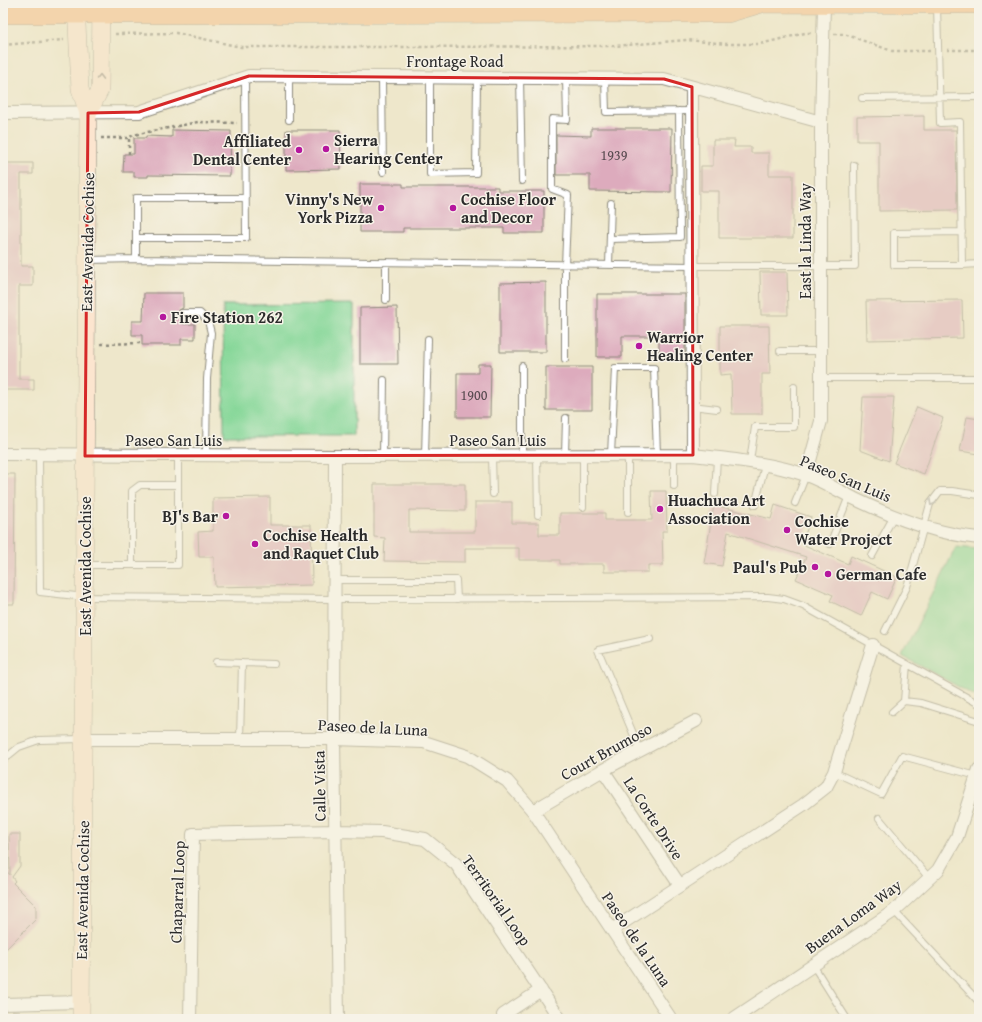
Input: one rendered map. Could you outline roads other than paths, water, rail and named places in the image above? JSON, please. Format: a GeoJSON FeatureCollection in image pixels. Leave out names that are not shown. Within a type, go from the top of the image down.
{"type":"FeatureCollection","features":[{"type":"Feature","properties":{"kind":"main road"},"geometry":{"type":"LineString","coordinates":[[3,14],[76,8],[525,8],[728,13],[762,3],[979,4]]}},
{"type":"Feature","properties":{"kind":"street","name":"East la Linda Way"},"geometry":{"type":"LineString","coordinates":[[806,475],[821,421],[821,122],[824,4]]}},
{"type":"Feature","properties":{"kind":"street"},"geometry":{"type":"LineString","coordinates":[[76,8],[80,89],[88,113]]}},
{"type":"Feature","properties":{"kind":"street"},"geometry":{"type":"LineString","coordinates":[[88,113],[100,90],[101,8]]}},
{"type":"Feature","properties":{"kind":"street","name":"Frontage Road"},"geometry":{"type":"LineString","coordinates":[[3,113],[139,112],[249,76],[605,78],[664,79],[821,122]]}},
{"type":"Feature","properties":{"kind":"street"},"geometry":{"type":"LineString","coordinates":[[692,87],[692,455]]}},
{"type":"Feature","properties":{"kind":"street","name":"East Avenida Cochise"},"geometry":{"type":"LineString","coordinates":[[81,1019],[88,113]]}},
{"type":"Feature","properties":{"kind":"street","name":"Paseo San Luis"},"geometry":{"type":"LineString","coordinates":[[3,454],[85,456],[692,455],[750,461],[806,475],[894,516],[954,536],[979,538]]}},
{"type":"Feature","properties":{"kind":"street","name":"Calle Vista"},"geometry":{"type":"LineString","coordinates":[[335,456],[334,739],[338,1019]]}},
{"type":"Feature","properties":{"kind":"street"},"geometry":{"type":"LineString","coordinates":[[612,930],[679,884],[803,805],[826,787],[834,772],[873,645]]}},
{"type":"Feature","properties":{"kind":"street","name":"Court Brumoso"},"geometry":{"type":"LineString","coordinates":[[533,811],[603,770],[696,721]]}},
{"type":"Feature","properties":{"kind":"street","name":"Paseo de la Luna"},"geometry":{"type":"LineString","coordinates":[[84,739],[334,739],[424,742],[467,756],[507,781],[533,811],[671,1019]]}},
{"type":"Feature","properties":{"kind":"street","name":"La Corte Drive"},"geometry":{"type":"LineString","coordinates":[[603,770],[679,884]]}},
{"type":"Feature","properties":{"kind":"street","name":"Buena Loma Way"},"geometry":{"type":"LineString","coordinates":[[733,1019],[894,911],[938,870],[958,837],[978,774]]}},
{"type":"Feature","properties":{"kind":"street","name":"Territorial Loop"},"geometry":{"type":"LineString","coordinates":[[336,831],[382,832],[425,839],[456,864],[560,1019]]}},
{"type":"Feature","properties":{"kind":"street","name":"Chaparral Loop"},"geometry":{"type":"LineString","coordinates":[[190,1019],[193,834],[336,831]]}},
{"type":"Feature","properties":{"kind":"street"},"geometry":{"type":"LineString","coordinates":[[503,1015],[540,990]]}},
{"type":"Feature","properties":{"kind":"street"},"geometry":{"type":"LineString","coordinates":[[3,1004],[81,1002]]}},
{"type":"Feature","properties":{"kind":"lane"},"geometry":{"type":"LineString","coordinates":[[936,4],[939,50],[938,97],[940,122],[960,122],[962,264]]}},
{"type":"Feature","properties":{"kind":"lane"},"geometry":{"type":"LineString","coordinates":[[289,76],[289,120]]}},
{"type":"Feature","properties":{"kind":"lane"},"geometry":{"type":"LineString","coordinates":[[382,77],[383,172]]}},
{"type":"Feature","properties":{"kind":"lane"},"geometry":{"type":"LineString","coordinates":[[430,77],[430,174],[476,173],[477,78]]}},
{"type":"Feature","properties":{"kind":"lane"},"geometry":{"type":"LineString","coordinates":[[136,238],[246,238],[245,78]]}},
{"type":"Feature","properties":{"kind":"lane"},"geometry":{"type":"LineString","coordinates":[[520,78],[522,181]]}},
{"type":"Feature","properties":{"kind":"lane"},"geometry":{"type":"LineString","coordinates":[[565,359],[565,264],[568,195],[552,189],[552,119],[567,120],[566,78]]}},
{"type":"Feature","properties":{"kind":"lane"},"geometry":{"type":"LineString","coordinates":[[605,78],[606,112],[692,111]]}},
{"type":"Feature","properties":{"kind":"lane"},"geometry":{"type":"LineString","coordinates":[[862,98],[979,97]]}},
{"type":"Feature","properties":{"kind":"lane"},"geometry":{"type":"LineString","coordinates":[[610,239],[680,237],[679,111]]}},
{"type":"Feature","properties":{"kind":"lane"},"geometry":{"type":"LineString","coordinates":[[87,260],[136,259],[692,266],[855,266],[854,165]]}},
{"type":"Feature","properties":{"kind":"lane"},"geometry":{"type":"LineString","coordinates":[[136,259],[136,198],[246,198]]}},
{"type":"Feature","properties":{"kind":"lane"},"geometry":{"type":"LineString","coordinates":[[609,265],[611,204]]}},
{"type":"Feature","properties":{"kind":"lane"},"geometry":{"type":"LineString","coordinates":[[962,232],[894,232],[894,264],[979,264]]}},
{"type":"Feature","properties":{"kind":"lane"},"geometry":{"type":"LineString","coordinates":[[386,262],[386,300]]}},
{"type":"Feature","properties":{"kind":"lane"},"geometry":{"type":"LineString","coordinates":[[183,313],[200,313],[208,321],[211,333],[207,379],[206,456]]}},
{"type":"Feature","properties":{"kind":"lane"},"geometry":{"type":"LineString","coordinates":[[425,456],[428,339]]}},
{"type":"Feature","properties":{"kind":"lane"},"geometry":{"type":"LineString","coordinates":[[780,351],[821,351]]}},
{"type":"Feature","properties":{"kind":"lane"},"geometry":{"type":"LineString","coordinates":[[522,366],[522,456]]}},
{"type":"Feature","properties":{"kind":"lane"},"geometry":{"type":"LineString","coordinates":[[611,455],[615,368],[654,368],[657,455]]}},
{"type":"Feature","properties":{"kind":"lane"},"geometry":{"type":"LineString","coordinates":[[821,378],[979,378]]}},
{"type":"Feature","properties":{"kind":"lane"},"geometry":{"type":"LineString","coordinates":[[383,456],[384,380]]}},
{"type":"Feature","properties":{"kind":"lane"},"geometry":{"type":"LineString","coordinates":[[750,461],[755,427],[794,426],[794,387]]}},
{"type":"Feature","properties":{"kind":"lane"},"geometry":{"type":"LineString","coordinates":[[692,406],[717,409]]}},
{"type":"Feature","properties":{"kind":"lane"},"geometry":{"type":"LineString","coordinates":[[565,455],[566,418]]}},
{"type":"Feature","properties":{"kind":"lane"},"geometry":{"type":"LineString","coordinates":[[39,455],[40,592],[85,597],[335,599],[768,597],[784,599],[803,606],[979,704]]}},
{"type":"Feature","properties":{"kind":"lane"},"geometry":{"type":"LineString","coordinates":[[583,455],[584,507]]}},
{"type":"Feature","properties":{"kind":"lane"},"geometry":{"type":"LineString","coordinates":[[628,455],[628,512]]}},
{"type":"Feature","properties":{"kind":"lane"},"geometry":{"type":"LineString","coordinates":[[674,455],[674,486]]}},
{"type":"Feature","properties":{"kind":"lane"},"geometry":{"type":"LineString","coordinates":[[85,565],[178,565],[178,456]]}},
{"type":"Feature","properties":{"kind":"lane"},"geometry":{"type":"LineString","coordinates":[[492,456],[493,494]]}},
{"type":"Feature","properties":{"kind":"lane"},"geometry":{"type":"LineString","coordinates":[[537,456],[538,515]]}},
{"type":"Feature","properties":{"kind":"lane"},"geometry":{"type":"LineString","coordinates":[[715,494],[717,458]]}},
{"type":"Feature","properties":{"kind":"lane"},"geometry":{"type":"LineString","coordinates":[[755,505],[765,465]]}},
{"type":"Feature","properties":{"kind":"lane"},"geometry":{"type":"LineString","coordinates":[[795,503],[806,475]]}},
{"type":"Feature","properties":{"kind":"lane"},"geometry":{"type":"LineString","coordinates":[[132,565],[132,491],[140,485],[178,485]]}},
{"type":"Feature","properties":{"kind":"lane"},"geometry":{"type":"LineString","coordinates":[[885,631],[907,587],[930,504],[940,491],[979,494]]}},
{"type":"Feature","properties":{"kind":"lane"},"geometry":{"type":"LineString","coordinates":[[830,544],[849,496]]}},
{"type":"Feature","properties":{"kind":"lane"},"geometry":{"type":"LineString","coordinates":[[872,556],[894,516]]}},
{"type":"Feature","properties":{"kind":"lane"},"geometry":{"type":"LineString","coordinates":[[335,580],[456,580],[456,598]]}},
{"type":"Feature","properties":{"kind":"lane"},"geometry":{"type":"LineString","coordinates":[[640,750],[598,650],[650,639]]}},
{"type":"Feature","properties":{"kind":"lane"},"geometry":{"type":"LineString","coordinates":[[216,662],[274,664]]}},
{"type":"Feature","properties":{"kind":"lane"},"geometry":{"type":"LineString","coordinates":[[240,739],[242,663]]}},
{"type":"Feature","properties":{"kind":"lane"},"geometry":{"type":"LineString","coordinates":[[892,712],[904,701],[907,664]]}},
{"type":"Feature","properties":{"kind":"lane"},"geometry":{"type":"LineString","coordinates":[[904,701],[921,703],[979,721]]}},
{"type":"Feature","properties":{"kind":"lane"},"geometry":{"type":"LineString","coordinates":[[3,760],[19,747],[39,740],[84,739]]}},
{"type":"Feature","properties":{"kind":"lane"},"geometry":{"type":"LineString","coordinates":[[834,772],[881,794],[902,756],[978,774]]}},
{"type":"Feature","properties":{"kind":"lane"},"geometry":{"type":"LineString","coordinates":[[879,818],[929,878]]}},
{"type":"Feature","properties":{"kind":"lane"},"geometry":{"type":"LineString","coordinates":[[894,911],[979,1002]]}},
{"type":"Feature","properties":{"kind":"lane"},"geometry":{"type":"LineString","coordinates":[[813,965],[847,1019]]}},
{"type":"Feature","properties":{"kind":"place","name":"Sierra Hearing Center"},"geometry":{"type":"Point","coordinates":[326,149]}},
{"type":"Feature","properties":{"kind":"place","name":"Affiliated Dental Center"},"geometry":{"type":"Point","coordinates":[299,150]}},
{"type":"Feature","properties":{"kind":"place","name":"Vinny's New York Pizza"},"geometry":{"type":"Point","coordinates":[381,208]}},
{"type":"Feature","properties":{"kind":"place","name":"Cochise Floor and Decor"},"geometry":{"type":"Point","coordinates":[453,208]}},
{"type":"Feature","properties":{"kind":"place","name":"Fire Station 262"},"geometry":{"type":"Point","coordinates":[163,317]}},
{"type":"Feature","properties":{"kind":"place","name":"Warrior Healing Center"},"geometry":{"type":"Point","coordinates":[639,346]}},
{"type":"Feature","properties":{"kind":"place","name":"Huachuca Art Association"},"geometry":{"type":"Point","coordinates":[660,509]}},
{"type":"Feature","properties":{"kind":"place","name":"BJ's Bar"},"geometry":{"type":"Point","coordinates":[226,516]}},
{"type":"Feature","properties":{"kind":"place","name":"Cochise Water Project"},"geometry":{"type":"Point","coordinates":[787,530]}},
{"type":"Feature","properties":{"kind":"place","name":"Cochise Health and Raquet Club"},"geometry":{"type":"Point","coordinates":[255,544]}},
{"type":"Feature","properties":{"kind":"place","name":"Paul's Pub"},"geometry":{"type":"Point","coordinates":[815,567]}},
{"type":"Feature","properties":{"kind":"place","name":"German Cafe"},"geometry":{"type":"Point","coordinates":[828,574]}}]}
